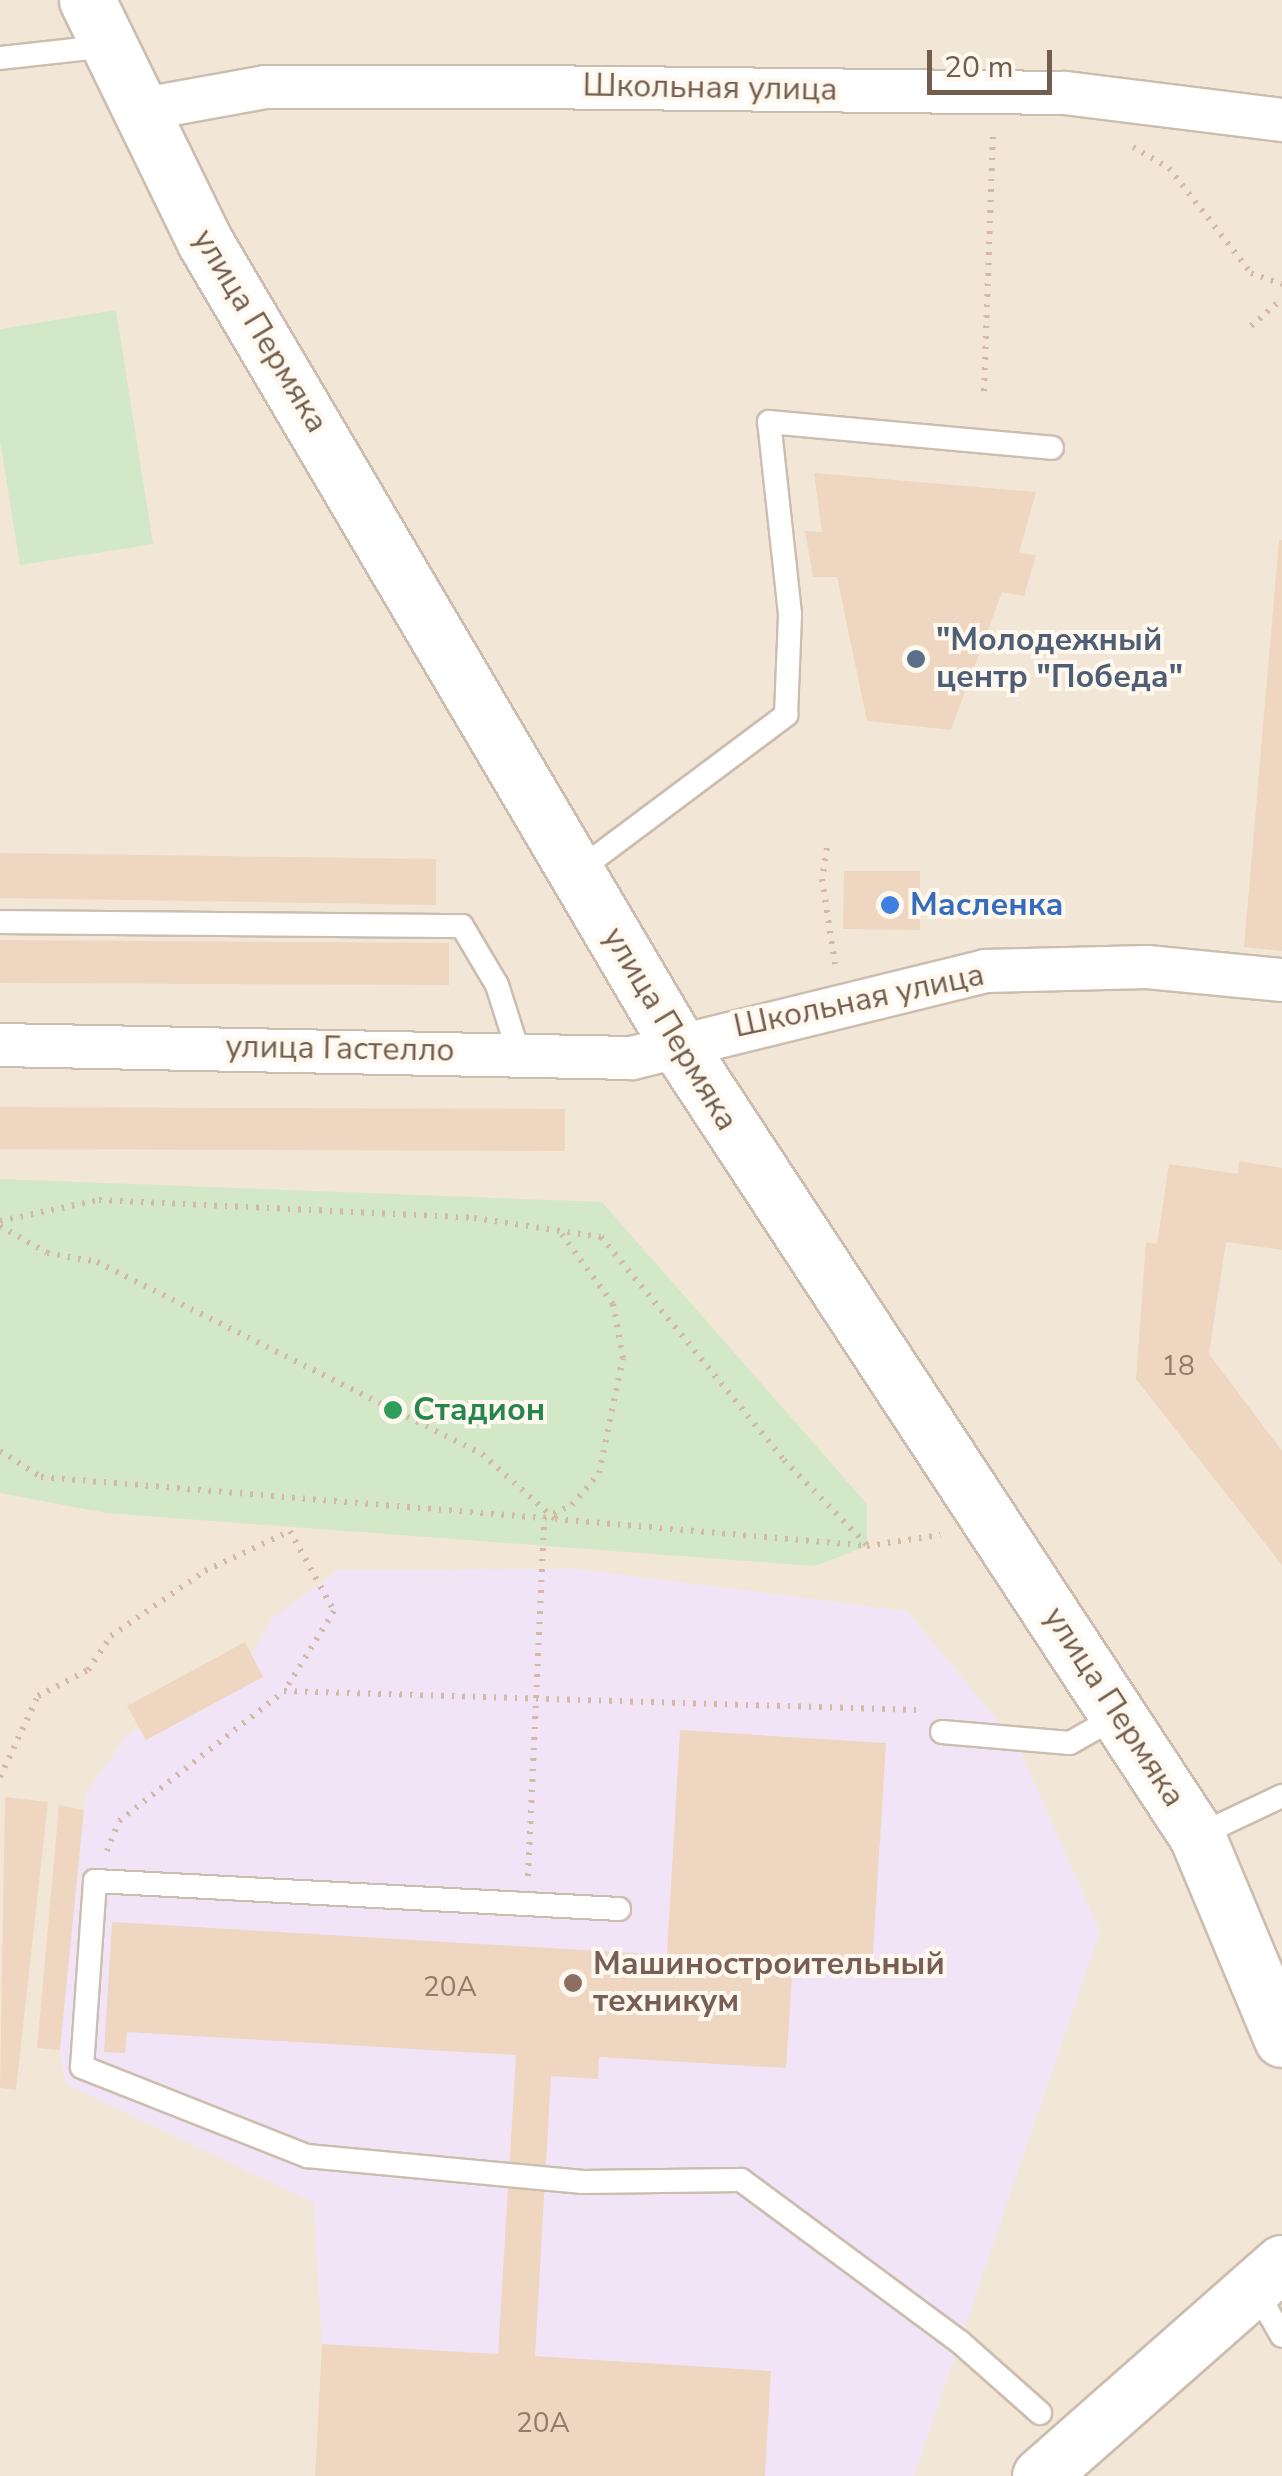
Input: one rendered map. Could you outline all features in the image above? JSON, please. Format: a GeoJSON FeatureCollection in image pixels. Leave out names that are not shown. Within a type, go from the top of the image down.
{"type":"FeatureCollection","features":[{"type":"Feature","properties":{"kind":"main road","name":"улица Пермяка"},"geometry":{"type":"LineString","coordinates":[[98,23],[206,242],[678,1045],[842,1304],[1122,1714],[1197,1836],[1282,2039]]}},
{"type":"Feature","properties":{"kind":"main road"},"geometry":{"type":"LineString","coordinates":[[1040,2476],[1266,2273]]}},
{"type":"Feature","properties":{"kind":"street","name":"Школьная улица"},"geometry":{"type":"LineString","coordinates":[[139,110],[265,87],[994,91],[1282,120]]}},
{"type":"Feature","properties":{"kind":"street","name":"Школьная улица"},"geometry":{"type":"LineString","coordinates":[[678,1045],[838,1000],[985,971],[1148,967],[1282,980]]}},
{"type":"Feature","properties":{"kind":"street","name":"улица Гастелло"},"geometry":{"type":"LineString","coordinates":[[0,1045],[518,1051],[632,1058],[678,1045]]}},
{"type":"Feature","properties":{"kind":"lane"},"geometry":{"type":"LineString","coordinates":[[0,58],[98,23]]}},
{"type":"Feature","properties":{"kind":"lane"},"geometry":{"type":"LineString","coordinates":[[576,873],[786,715],[790,614],[769,422],[1052,448]]}},
{"type":"Feature","properties":{"kind":"lane"},"geometry":{"type":"LineString","coordinates":[[0,922],[462,926],[497,986],[518,1051]]}},
{"type":"Feature","properties":{"kind":"lane"},"geometry":{"type":"LineString","coordinates":[[941,1721],[1070,1743],[1122,1714]]}},
{"type":"Feature","properties":{"kind":"lane"},"geometry":{"type":"LineString","coordinates":[[1197,1836],[1282,1796]]}},
{"type":"Feature","properties":{"kind":"lane"},"geometry":{"type":"LineString","coordinates":[[619,1909],[95,1880],[82,2067],[308,2156],[583,2182],[741,2180],[960,2342],[1040,2412]]}},
{"type":"Feature","properties":{"kind":"lane"},"geometry":{"type":"LineString","coordinates":[[1266,2273],[1282,2336]]}},
{"type":"Feature","properties":{"kind":"path"},"geometry":{"type":"LineString","coordinates":[[984,391],[994,91]]}},
{"type":"Feature","properties":{"kind":"path"},"geometry":{"type":"LineString","coordinates":[[1118,138],[1169,168],[1252,273],[1282,284]]}},
{"type":"Feature","properties":{"kind":"path"},"geometry":{"type":"LineString","coordinates":[[1251,326],[1282,299]]}},
{"type":"Feature","properties":{"kind":"path"},"geometry":{"type":"LineString","coordinates":[[827,848],[822,879],[838,1000]]}},
{"type":"Feature","properties":{"kind":"path"},"geometry":{"type":"LineString","coordinates":[[0,1224],[99,1200],[556,1228],[601,1237],[784,1460],[867,1546]]}},
{"type":"Feature","properties":{"kind":"path"},"geometry":{"type":"LineString","coordinates":[[0,1224],[46,1253],[97,1262],[482,1454],[550,1518]]}},
{"type":"Feature","properties":{"kind":"path"},"geometry":{"type":"LineString","coordinates":[[527,1904],[550,1518],[598,1474],[623,1358],[613,1304],[556,1228]]}},
{"type":"Feature","properties":{"kind":"path"},"geometry":{"type":"LineString","coordinates":[[0,1451],[41,1476],[867,1546],[942,1534]]}},
{"type":"Feature","properties":{"kind":"path"},"geometry":{"type":"LineString","coordinates":[[0,1778],[38,1696],[88,1670],[111,1636],[205,1570],[290,1531],[334,1612],[284,1691],[119,1821],[95,1880]]}},
{"type":"Feature","properties":{"kind":"path"},"geometry":{"type":"LineString","coordinates":[[284,1691],[540,1696],[941,1721]]}},
{"type":"Feature","properties":{"kind":"shaded area"},"geometry":{"type":"Polygon","coordinates":[[[0,0],[1282,0],[1282,2476],[0,2476],[0,0]]]}},
{"type":"Feature","properties":{"kind":"shaded area","name":"Машиностроительный техникум"},"geometry":{"type":"Polygon","coordinates":[[[576,1569],[907,1611],[1017,1744],[1100,1931],[914,2476],[315,2476],[322,2344],[314,2203],[66,2084],[57,2035],[86,1793],[127,1735],[243,1670],[271,1619],[339,1570],[576,1569]]]}},
{"type":"Feature","properties":{"kind":"green space"},"geometry":{"type":"Polygon","coordinates":[[[116,310],[153,544],[20,565],[0,441],[0,329],[116,310]]]}},
{"type":"Feature","properties":{"kind":"green space","name":"Стадион"},"geometry":{"type":"Polygon","coordinates":[[[0,1179],[602,1202],[867,1504],[867,1546],[815,1566],[106,1513],[0,1493],[0,1179]]]}},
{"type":"Feature","properties":{"kind":"building","name":"\"Молодежный центр \"Победа\""},"geometry":{"type":"Polygon","coordinates":[[[814,473],[1036,492],[1019,553],[1036,555],[1024,596],[1002,592],[951,730],[867,721],[837,577],[813,577],[805,531],[822,532],[814,473]]]}},
{"type":"Feature","properties":{"kind":"building"},"geometry":{"type":"Polygon","coordinates":[[[1282,540],[1282,951],[1244,947],[1282,540]]]}},
{"type":"Feature","properties":{"kind":"building"},"geometry":{"type":"Polygon","coordinates":[[[0,853],[436,859],[436,905],[0,898],[0,853]]]}},
{"type":"Feature","properties":{"kind":"building"},"geometry":{"type":"Polygon","coordinates":[[[844,871],[920,871],[920,930],[843,929],[844,871]]]}},
{"type":"Feature","properties":{"kind":"building"},"geometry":{"type":"Polygon","coordinates":[[[0,940],[449,943],[449,985],[0,983],[0,940]]]}},
{"type":"Feature","properties":{"kind":"building"},"geometry":{"type":"Polygon","coordinates":[[[0,1107],[565,1109],[565,1151],[0,1149],[0,1107]]]}},
{"type":"Feature","properties":{"kind":"building"},"geometry":{"type":"Polygon","coordinates":[[[1239,1161],[1282,1168],[1282,1250],[1226,1242],[1209,1354],[1282,1451],[1282,1565],[1136,1379],[1146,1242],[1157,1244],[1169,1164],[1238,1174],[1239,1161]]]}},
{"type":"Feature","properties":{"kind":"building"},"geometry":{"type":"Polygon","coordinates":[[[245,1642],[263,1677],[146,1740],[127,1706],[245,1642]]]}},
{"type":"Feature","properties":{"kind":"building"},"geometry":{"type":"Polygon","coordinates":[[[680,1730],[886,1743],[872,1968],[793,1963],[786,2068],[599,2057],[598,2079],[551,2076],[535,2356],[771,2371],[765,2476],[315,2476],[322,2344],[498,2354],[516,2055],[127,2032],[125,2053],[104,2052],[112,1922],[667,1955],[680,1730]]]}},
{"type":"Feature","properties":{"kind":"building"},"geometry":{"type":"Polygon","coordinates":[[[5,1797],[48,1802],[16,2090],[0,2088],[5,1797]]]}},
{"type":"Feature","properties":{"kind":"building"},"geometry":{"type":"Polygon","coordinates":[[[59,1805],[84,1810],[60,2050],[37,2048],[59,1805]]]}},
{"type":"Feature","properties":{"kind":"place","name":"\"Молодежный центр \"Победа\""},"geometry":{"type":"Point","coordinates":[916,659]}},
{"type":"Feature","properties":{"kind":"place","name":"Масленка"},"geometry":{"type":"Point","coordinates":[890,905]}},
{"type":"Feature","properties":{"kind":"place","name":"Стадион"},"geometry":{"type":"Point","coordinates":[393,1410]}},
{"type":"Feature","properties":{"kind":"place","name":"Машиностроительный техникум"},"geometry":{"type":"Point","coordinates":[573,1983]}}]}
